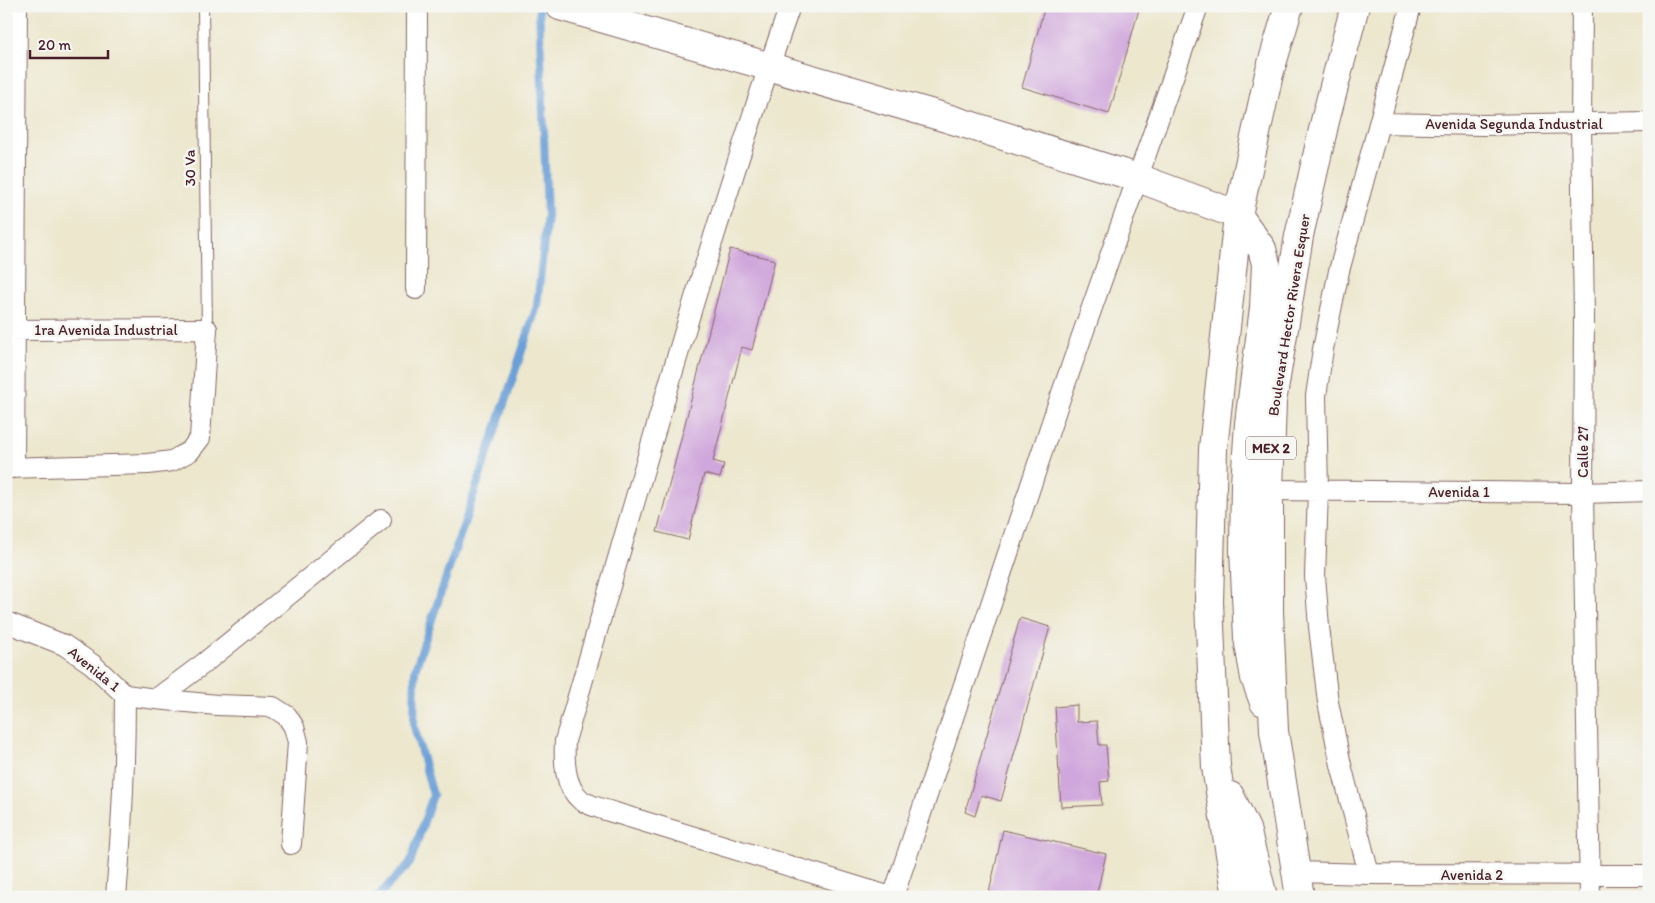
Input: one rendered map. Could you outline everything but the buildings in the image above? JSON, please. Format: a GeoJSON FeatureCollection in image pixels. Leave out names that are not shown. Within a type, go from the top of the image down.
{"type":"FeatureCollection","features":[{"type":"Feature","properties":{"kind":"main road"},"geometry":{"type":"LineString","coordinates":[[1237,897],[1216,767],[1209,602],[1213,449],[1238,215],[1269,74],[1288,6]]}},
{"type":"Feature","properties":{"kind":"main road","name":"Boulevard Hector Rivera Esquer"},"geometry":{"type":"LineString","coordinates":[[1297,884],[1274,731],[1269,612],[1269,490],[1272,402],[1296,252],[1325,121],[1355,6]]}},
{"type":"Feature","properties":{"kind":"main road"},"geometry":{"type":"LineString","coordinates":[[562,7],[950,119],[1138,178],[1238,215],[1262,249],[1266,264],[1264,308],[1249,423],[1245,484],[1244,550],[1246,616],[1250,656],[1274,731]]}},
{"type":"Feature","properties":{"kind":"main road"},"geometry":{"type":"LineString","coordinates":[[1216,767],[1246,829],[1263,897]]}},
{"type":"Feature","properties":{"kind":"street"},"geometry":{"type":"LineString","coordinates":[[16,6],[10,330],[10,468],[148,464],[172,461],[190,450],[200,438],[207,329]]}},
{"type":"Feature","properties":{"kind":"street"},"geometry":{"type":"LineString","coordinates":[[416,289],[417,6]]}},
{"type":"Feature","properties":{"kind":"street"},"geometry":{"type":"LineString","coordinates":[[790,6],[768,68],[692,311],[564,741],[564,766],[574,792],[582,801],[892,897],[1058,407],[1198,6]]}},
{"type":"Feature","properties":{"kind":"street"},"geometry":{"type":"LineString","coordinates":[[1369,874],[1328,702],[1315,576],[1318,491],[1316,396],[1323,349],[1339,272],[1411,6]]}},
{"type":"Feature","properties":{"kind":"street","name":"Calle 27"},"geometry":{"type":"LineString","coordinates":[[1582,6],[1583,493],[1590,897]]}},
{"type":"Feature","properties":{"kind":"street","name":"Avenida Segunda Industrial"},"geometry":{"type":"LineString","coordinates":[[1380,123],[1484,125],[1649,122]]}},
{"type":"Feature","properties":{"kind":"street","name":"1ra Avenida Industrial"},"geometry":{"type":"LineString","coordinates":[[10,330],[207,329]]}},
{"type":"Feature","properties":{"kind":"street","name":"Avenida 1"},"geometry":{"type":"LineString","coordinates":[[1269,490],[1649,492]]}},
{"type":"Feature","properties":{"kind":"street"},"geometry":{"type":"LineString","coordinates":[[156,699],[203,664],[381,520]]}},
{"type":"Feature","properties":{"kind":"street","name":"Avenida 1"},"geometry":{"type":"LineString","coordinates":[[6,622],[64,645],[92,664],[125,694]]}},
{"type":"Feature","properties":{"kind":"street"},"geometry":{"type":"LineString","coordinates":[[116,897],[122,832],[125,694],[217,705],[273,707],[287,716],[294,727],[298,742],[291,844]]}},
{"type":"Feature","properties":{"kind":"street","name":"Avenida 2"},"geometry":{"type":"LineString","coordinates":[[1297,884],[1369,874],[1649,875]]}},
{"type":"Feature","properties":{"kind":"lane","name":"30 Va"},"geometry":{"type":"LineString","coordinates":[[203,6],[207,329]]}},
{"type":"Feature","properties":{"kind":"waterway"},"geometry":{"type":"LineString","coordinates":[[377,897],[410,863],[433,795],[414,726],[415,670],[537,306],[547,215],[539,6]]}}]}
